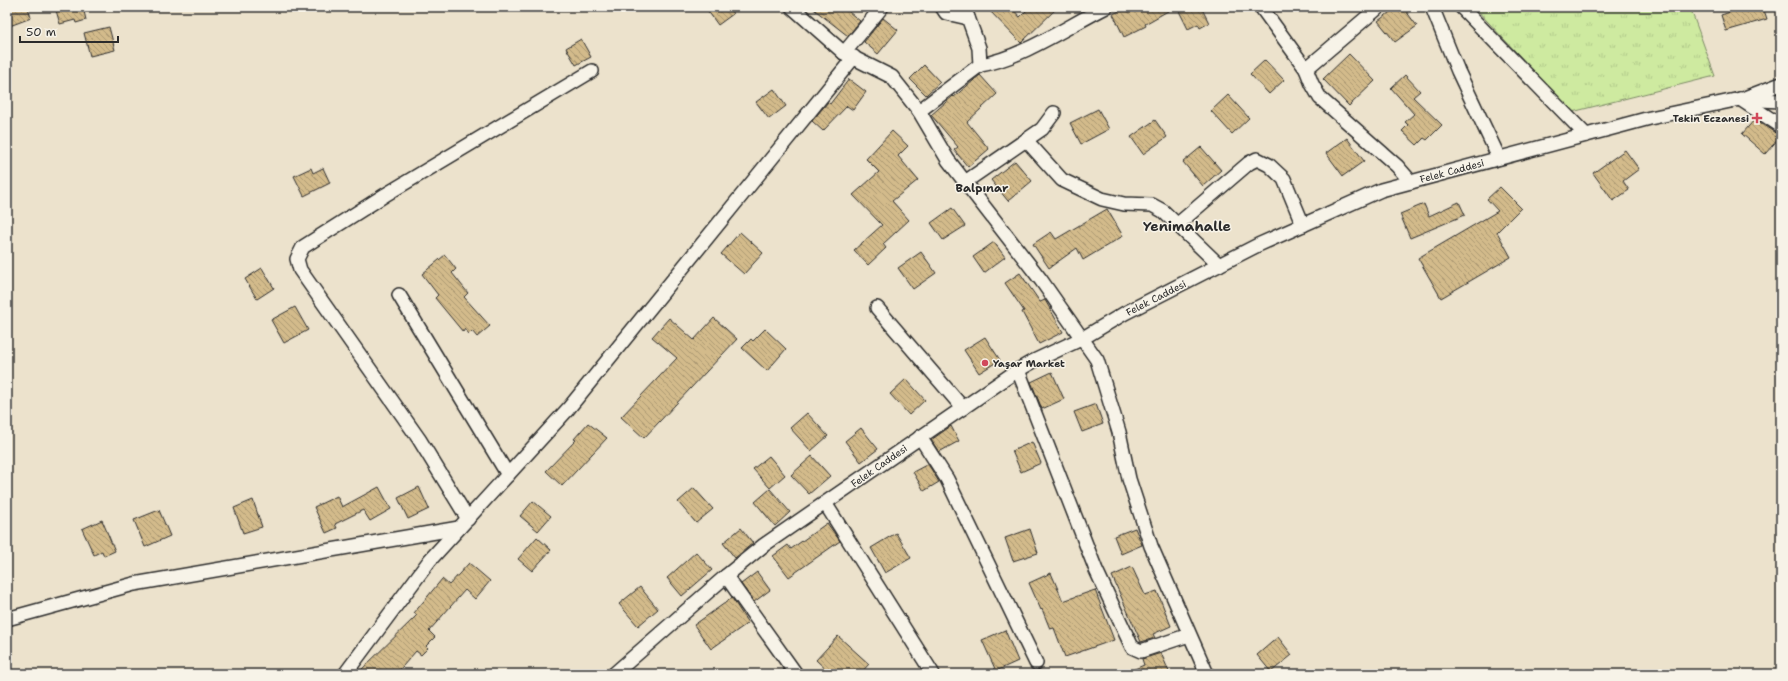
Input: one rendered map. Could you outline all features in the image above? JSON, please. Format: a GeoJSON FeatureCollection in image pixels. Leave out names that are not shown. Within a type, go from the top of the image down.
{"type":"FeatureCollection","features":[{"type":"Feature","properties":{"kind":"street"},"geometry":{"type":"LineString","coordinates":[[792,7],[849,55],[892,77],[919,111],[948,160],[1041,280],[1097,360],[1119,432],[1129,479],[1151,546],[1207,674]]}},
{"type":"Feature","properties":{"kind":"street"},"geometry":{"type":"LineString","coordinates":[[345,674],[430,560],[568,409],[849,55],[882,7]]}},
{"type":"Feature","properties":{"kind":"street"},"geometry":{"type":"LineString","coordinates":[[942,7],[946,13],[967,12],[979,48],[980,65]]}},
{"type":"Feature","properties":{"kind":"street"},"geometry":{"type":"LineString","coordinates":[[919,111],[980,65],[995,62],[1023,51],[1106,7]]}},
{"type":"Feature","properties":{"kind":"street"},"geometry":{"type":"LineString","coordinates":[[1261,7],[1306,69],[1320,98],[1397,166],[1411,182]]}},
{"type":"Feature","properties":{"kind":"street"},"geometry":{"type":"LineString","coordinates":[[1306,69],[1379,7]]}},
{"type":"Feature","properties":{"kind":"street"},"geometry":{"type":"LineString","coordinates":[[1432,7],[1458,71],[1499,158]]}},
{"type":"Feature","properties":{"kind":"street"},"geometry":{"type":"LineString","coordinates":[[1461,7],[1586,135]]}},
{"type":"Feature","properties":{"kind":"street"},"geometry":{"type":"LineString","coordinates":[[464,523],[419,439],[300,270],[297,259],[303,247],[392,191],[592,71]]}},
{"type":"Feature","properties":{"kind":"street"},"geometry":{"type":"LineString","coordinates":[[1740,99],[1781,84]]}},
{"type":"Feature","properties":{"kind":"street"},"geometry":{"type":"LineString","coordinates":[[1740,99],[1781,126]]}},
{"type":"Feature","properties":{"kind":"street","name":"Felek Caddesi"},"geometry":{"type":"LineString","coordinates":[[614,674],[726,576],[764,545],[1018,370],[1083,338],[1125,314],[1219,265],[1381,190],[1650,118],[1740,99],[1781,101]]}},
{"type":"Feature","properties":{"kind":"street"},"geometry":{"type":"LineString","coordinates":[[965,182],[1042,129],[1054,113]]}},
{"type":"Feature","properties":{"kind":"street"},"geometry":{"type":"LineString","coordinates":[[1026,140],[1062,180],[1102,199],[1124,204],[1152,205],[1163,211],[1219,265]]}},
{"type":"Feature","properties":{"kind":"street"},"geometry":{"type":"LineString","coordinates":[[1178,224],[1249,162],[1257,159],[1269,166],[1284,179],[1303,225]]}},
{"type":"Feature","properties":{"kind":"street"},"geometry":{"type":"LineString","coordinates":[[398,295],[508,475]]}},
{"type":"Feature","properties":{"kind":"street"},"geometry":{"type":"LineString","coordinates":[[877,308],[963,408]]}},
{"type":"Feature","properties":{"kind":"street"},"geometry":{"type":"LineString","coordinates":[[1018,370],[1096,570],[1132,647],[1142,651],[1190,635]]}},
{"type":"Feature","properties":{"kind":"street"},"geometry":{"type":"LineString","coordinates":[[920,437],[947,479],[1036,663]]}},
{"type":"Feature","properties":{"kind":"street"},"geometry":{"type":"LineString","coordinates":[[824,503],[933,674]]}},
{"type":"Feature","properties":{"kind":"street"},"geometry":{"type":"LineString","coordinates":[[7,619],[134,584],[464,523]]}},
{"type":"Feature","properties":{"kind":"street"},"geometry":{"type":"LineString","coordinates":[[726,576],[796,674]]}},
{"type":"Feature","properties":{"kind":"green space"},"geometry":{"type":"Polygon","coordinates":[[[1474,7],[1690,7],[1715,76],[1572,112],[1474,7]]]}},
{"type":"Feature","properties":{"kind":"building"},"geometry":{"type":"Polygon","coordinates":[[[7,7],[28,7],[31,18],[7,27],[7,7]]]}},
{"type":"Feature","properties":{"kind":"building"},"geometry":{"type":"Polygon","coordinates":[[[55,7],[83,7],[86,20],[76,23],[75,20],[60,24],[55,7]]]}},
{"type":"Feature","properties":{"kind":"building"},"geometry":{"type":"Polygon","coordinates":[[[705,7],[729,7],[733,14],[718,25],[705,7]]]}},
{"type":"Feature","properties":{"kind":"building"},"geometry":{"type":"Polygon","coordinates":[[[811,7],[843,7],[860,21],[848,36],[811,7]]]}},
{"type":"Feature","properties":{"kind":"building"},"geometry":{"type":"Polygon","coordinates":[[[986,7],[1011,7],[1020,17],[1030,7],[1058,7],[1021,43],[986,7]]]}},
{"type":"Feature","properties":{"kind":"building"},"geometry":{"type":"Polygon","coordinates":[[[1128,7],[1175,7],[1145,24],[1146,26],[1124,37],[1113,14],[1128,7]]]}},
{"type":"Feature","properties":{"kind":"building"},"geometry":{"type":"Polygon","coordinates":[[[1177,7],[1201,7],[1209,23],[1200,28],[1198,24],[1188,29],[1177,7]]]}},
{"type":"Feature","properties":{"kind":"building"},"geometry":{"type":"Polygon","coordinates":[[[1397,7],[1403,7],[1417,26],[1395,42],[1378,21],[1397,7]]]}},
{"type":"Feature","properties":{"kind":"building"},"geometry":{"type":"Polygon","coordinates":[[[1746,7],[1763,7],[1767,19],[1726,31],[1721,15],[1746,7]]]}},
{"type":"Feature","properties":{"kind":"building"},"geometry":{"type":"Polygon","coordinates":[[[883,18],[898,30],[878,54],[864,42],[883,18]]]}},
{"type":"Feature","properties":{"kind":"building"},"geometry":{"type":"Polygon","coordinates":[[[109,27],[115,50],[90,56],[84,33],[109,27]]]}},
{"type":"Feature","properties":{"kind":"building"},"geometry":{"type":"Polygon","coordinates":[[[581,39],[591,57],[576,65],[566,48],[581,39]]]}},
{"type":"Feature","properties":{"kind":"building"},"geometry":{"type":"Polygon","coordinates":[[[1349,54],[1375,81],[1349,106],[1323,79],[1349,54]]]}},
{"type":"Feature","properties":{"kind":"building"},"geometry":{"type":"Polygon","coordinates":[[[1265,60],[1284,80],[1269,94],[1250,74],[1265,60]]]}},
{"type":"Feature","properties":{"kind":"building"},"geometry":{"type":"Polygon","coordinates":[[[924,65],[940,82],[926,95],[910,79],[924,65]]]}},
{"type":"Feature","properties":{"kind":"building"},"geometry":{"type":"Polygon","coordinates":[[[980,75],[997,94],[967,122],[989,149],[968,167],[954,150],[958,147],[931,115],[980,75]]]}},
{"type":"Feature","properties":{"kind":"building"},"geometry":{"type":"Polygon","coordinates":[[[1405,75],[1420,91],[1413,97],[1442,125],[1427,140],[1424,138],[1417,145],[1402,131],[1408,125],[1405,122],[1414,114],[1391,88],[1405,75]]]}},
{"type":"Feature","properties":{"kind":"building"},"geometry":{"type":"Polygon","coordinates":[[[849,79],[866,92],[853,110],[847,106],[823,131],[812,121],[828,102],[830,104],[849,79]]]}},
{"type":"Feature","properties":{"kind":"building"},"geometry":{"type":"Polygon","coordinates":[[[774,89],[786,106],[769,119],[756,102],[774,89]]]}},
{"type":"Feature","properties":{"kind":"building"},"geometry":{"type":"Polygon","coordinates":[[[1228,95],[1249,118],[1232,134],[1211,111],[1228,95]]]}},
{"type":"Feature","properties":{"kind":"building"},"geometry":{"type":"Polygon","coordinates":[[[1098,109],[1109,129],[1081,144],[1070,123],[1098,109]]]}},
{"type":"Feature","properties":{"kind":"building"},"geometry":{"type":"Polygon","coordinates":[[[1755,119],[1781,136],[1765,154],[1742,134],[1755,119]]]}},
{"type":"Feature","properties":{"kind":"building"},"geometry":{"type":"Polygon","coordinates":[[[1155,120],[1167,137],[1143,154],[1131,137],[1155,120]]]}},
{"type":"Feature","properties":{"kind":"building"},"geometry":{"type":"Polygon","coordinates":[[[892,131],[908,146],[898,156],[918,180],[892,201],[909,220],[883,244],[886,248],[868,265],[854,250],[882,225],[853,195],[879,172],[866,159],[892,131]]]}},
{"type":"Feature","properties":{"kind":"building"},"geometry":{"type":"Polygon","coordinates":[[[1347,138],[1364,161],[1343,176],[1326,153],[1347,138]]]}},
{"type":"Feature","properties":{"kind":"building"},"geometry":{"type":"Polygon","coordinates":[[[1201,147],[1221,170],[1203,186],[1183,162],[1201,147]]]}},
{"type":"Feature","properties":{"kind":"building"},"geometry":{"type":"Polygon","coordinates":[[[1625,150],[1639,169],[1623,181],[1629,190],[1613,201],[1593,173],[1625,150]]]}},
{"type":"Feature","properties":{"kind":"building"},"geometry":{"type":"Polygon","coordinates":[[[1015,161],[1032,181],[1008,201],[991,180],[1015,161]]]}},
{"type":"Feature","properties":{"kind":"building"},"geometry":{"type":"Polygon","coordinates":[[[311,168],[313,173],[323,168],[330,183],[304,196],[294,176],[311,168]]]}},
{"type":"Feature","properties":{"kind":"building"},"geometry":{"type":"Polygon","coordinates":[[[1500,187],[1521,208],[1497,232],[1511,257],[1441,298],[1418,258],[1498,211],[1487,199],[1500,187]]]}},
{"type":"Feature","properties":{"kind":"building"},"geometry":{"type":"Polygon","coordinates":[[[1459,202],[1465,215],[1410,238],[1400,214],[1424,204],[1429,216],[1459,202]]]}},
{"type":"Feature","properties":{"kind":"building"},"geometry":{"type":"Polygon","coordinates":[[[952,208],[965,226],[943,240],[931,223],[952,208]]]}},
{"type":"Feature","properties":{"kind":"building"},"geometry":{"type":"Polygon","coordinates":[[[1107,209],[1123,236],[1083,260],[1077,248],[1049,268],[1033,244],[1051,232],[1056,239],[1107,209]]]}},
{"type":"Feature","properties":{"kind":"building"},"geometry":{"type":"Polygon","coordinates":[[[740,232],[763,253],[744,274],[721,254],[740,232]]]}},
{"type":"Feature","properties":{"kind":"building"},"geometry":{"type":"Polygon","coordinates":[[[994,242],[1005,257],[984,273],[973,257],[994,242]]]}},
{"type":"Feature","properties":{"kind":"building"},"geometry":{"type":"Polygon","coordinates":[[[921,252],[936,273],[913,289],[898,268],[921,252]]]}},
{"type":"Feature","properties":{"kind":"building"},"geometry":{"type":"Polygon","coordinates":[[[445,255],[456,269],[452,273],[468,293],[464,297],[490,326],[477,337],[472,331],[469,334],[465,329],[463,332],[435,298],[438,295],[422,274],[445,255]]]}},
{"type":"Feature","properties":{"kind":"building"},"geometry":{"type":"Polygon","coordinates":[[[262,268],[274,288],[257,299],[245,279],[262,268]]]}},
{"type":"Feature","properties":{"kind":"building"},"geometry":{"type":"Polygon","coordinates":[[[1020,273],[1040,302],[1045,300],[1063,332],[1039,344],[1022,312],[1024,311],[1005,283],[1020,273]]]}},
{"type":"Feature","properties":{"kind":"building"},"geometry":{"type":"Polygon","coordinates":[[[295,307],[308,330],[284,343],[271,320],[295,307]]]}},
{"type":"Feature","properties":{"kind":"building"},"geometry":{"type":"Polygon","coordinates":[[[669,318],[694,340],[714,318],[737,339],[644,438],[621,417],[677,358],[652,337],[669,318]]]}},
{"type":"Feature","properties":{"kind":"building"},"geometry":{"type":"Polygon","coordinates":[[[765,329],[786,349],[767,371],[742,348],[751,339],[753,341],[765,329]]]}},
{"type":"Feature","properties":{"kind":"building"},"geometry":{"type":"Polygon","coordinates":[[[985,337],[1000,360],[979,373],[964,350],[985,337]]]}},
{"type":"Feature","properties":{"kind":"building"},"geometry":{"type":"Polygon","coordinates":[[[1052,372],[1064,399],[1042,409],[1031,382],[1052,372]]]}},
{"type":"Feature","properties":{"kind":"building"},"geometry":{"type":"Polygon","coordinates":[[[906,379],[925,400],[909,415],[890,394],[906,379]]]}},
{"type":"Feature","properties":{"kind":"building"},"geometry":{"type":"Polygon","coordinates":[[[1096,404],[1103,424],[1082,432],[1074,412],[1096,404]]]}},
{"type":"Feature","properties":{"kind":"building"},"geometry":{"type":"Polygon","coordinates":[[[807,413],[828,436],[811,451],[790,428],[807,413]]]}},
{"type":"Feature","properties":{"kind":"building"},"geometry":{"type":"Polygon","coordinates":[[[588,423],[607,438],[562,486],[546,471],[576,440],[574,439],[588,423]]]}},
{"type":"Feature","properties":{"kind":"building"},"geometry":{"type":"Polygon","coordinates":[[[951,426],[959,441],[939,452],[931,440],[951,426]]]}},
{"type":"Feature","properties":{"kind":"building"},"geometry":{"type":"Polygon","coordinates":[[[861,428],[878,449],[861,462],[845,441],[861,428]]]}},
{"type":"Feature","properties":{"kind":"building"},"geometry":{"type":"Polygon","coordinates":[[[1032,442],[1041,463],[1021,472],[1012,451],[1032,442]]]}},
{"type":"Feature","properties":{"kind":"building"},"geometry":{"type":"Polygon","coordinates":[[[769,456],[785,475],[770,488],[753,469],[769,456]]]}},
{"type":"Feature","properties":{"kind":"building"},"geometry":{"type":"Polygon","coordinates":[[[812,456],[830,476],[809,494],[791,475],[812,456]]]}},
{"type":"Feature","properties":{"kind":"building"},"geometry":{"type":"Polygon","coordinates":[[[928,464],[939,482],[924,491],[913,472],[928,464]]]}},
{"type":"Feature","properties":{"kind":"building"},"geometry":{"type":"Polygon","coordinates":[[[379,487],[391,509],[370,521],[363,510],[335,524],[337,528],[326,533],[314,507],[337,496],[342,507],[379,487]]]}},
{"type":"Feature","properties":{"kind":"building"},"geometry":{"type":"Polygon","coordinates":[[[419,487],[429,509],[408,519],[398,498],[419,487]]]}},
{"type":"Feature","properties":{"kind":"building"},"geometry":{"type":"Polygon","coordinates":[[[694,488],[713,509],[696,523],[678,502],[694,488]]]}},
{"type":"Feature","properties":{"kind":"building"},"geometry":{"type":"Polygon","coordinates":[[[770,489],[790,512],[775,526],[755,502],[770,489]]]}},
{"type":"Feature","properties":{"kind":"building"},"geometry":{"type":"Polygon","coordinates":[[[253,500],[262,527],[243,533],[234,508],[253,500]]]}},
{"type":"Feature","properties":{"kind":"building"},"geometry":{"type":"Polygon","coordinates":[[[533,501],[551,516],[538,531],[520,516],[533,501]]]}},
{"type":"Feature","properties":{"kind":"building"},"geometry":{"type":"Polygon","coordinates":[[[159,510],[170,536],[145,547],[134,520],[159,510]]]}},
{"type":"Feature","properties":{"kind":"building"},"geometry":{"type":"Polygon","coordinates":[[[102,520],[115,551],[104,556],[102,551],[94,555],[82,529],[102,520]]]}},
{"type":"Feature","properties":{"kind":"building"},"geometry":{"type":"Polygon","coordinates":[[[827,523],[840,541],[789,577],[773,556],[788,545],[791,549],[827,523]]]}},
{"type":"Feature","properties":{"kind":"building"},"geometry":{"type":"Polygon","coordinates":[[[741,528],[753,543],[735,558],[723,543],[741,528]]]}},
{"type":"Feature","properties":{"kind":"building"},"geometry":{"type":"Polygon","coordinates":[[[1135,528],[1142,545],[1121,554],[1114,536],[1135,528]]]}},
{"type":"Feature","properties":{"kind":"building"},"geometry":{"type":"Polygon","coordinates":[[[1030,529],[1038,553],[1013,561],[1005,538],[1030,529]]]}},
{"type":"Feature","properties":{"kind":"building"},"geometry":{"type":"Polygon","coordinates":[[[896,533],[911,558],[885,573],[871,548],[896,533]]]}},
{"type":"Feature","properties":{"kind":"building"},"geometry":{"type":"Polygon","coordinates":[[[537,537],[551,550],[532,571],[518,559],[537,537]]]}},
{"type":"Feature","properties":{"kind":"building"},"geometry":{"type":"Polygon","coordinates":[[[696,552],[712,570],[682,596],[667,578],[696,552]]]}},
{"type":"Feature","properties":{"kind":"building"},"geometry":{"type":"Polygon","coordinates":[[[469,563],[490,581],[475,599],[465,590],[429,631],[435,637],[426,646],[428,648],[421,655],[416,651],[396,674],[357,674],[417,615],[414,613],[442,579],[449,585],[469,563]]]}},
{"type":"Feature","properties":{"kind":"building"},"geometry":{"type":"Polygon","coordinates":[[[1132,567],[1145,595],[1157,591],[1171,626],[1153,634],[1155,638],[1141,642],[1112,576],[1132,567]]]}},
{"type":"Feature","properties":{"kind":"building"},"geometry":{"type":"Polygon","coordinates":[[[757,572],[770,590],[754,602],[741,584],[757,572]]]}},
{"type":"Feature","properties":{"kind":"building"},"geometry":{"type":"Polygon","coordinates":[[[1051,573],[1063,601],[1095,590],[1114,640],[1065,657],[1054,628],[1050,629],[1029,583],[1051,573]]]}},
{"type":"Feature","properties":{"kind":"building"},"geometry":{"type":"Polygon","coordinates":[[[640,587],[658,609],[638,626],[619,604],[640,587]]]}},
{"type":"Feature","properties":{"kind":"building"},"geometry":{"type":"Polygon","coordinates":[[[732,598],[748,623],[711,649],[694,625],[732,598]]]}},
{"type":"Feature","properties":{"kind":"building"},"geometry":{"type":"Polygon","coordinates":[[[1005,630],[1018,661],[996,671],[982,640],[1005,630]]]}},
{"type":"Feature","properties":{"kind":"building"},"geometry":{"type":"Polygon","coordinates":[[[838,636],[869,664],[860,674],[831,674],[816,660],[838,636]]]}},
{"type":"Feature","properties":{"kind":"building"},"geometry":{"type":"Polygon","coordinates":[[[1278,637],[1292,655],[1271,672],[1257,655],[1278,637]]]}},
{"type":"Feature","properties":{"kind":"building"},"geometry":{"type":"Polygon","coordinates":[[[1161,653],[1170,674],[1123,674],[1144,665],[1142,659],[1161,653]]]}},
{"type":"Feature","properties":{"kind":"place","name":"Tekin Eczanesi"},"geometry":{"type":"Point","coordinates":[1757,118]}},
{"type":"Feature","properties":{"kind":"place","name":"Yaşar Market"},"geometry":{"type":"Point","coordinates":[985,363]}},
{"type":"Feature","properties":{"kind":"district","name":"Balpınar"},"geometry":{"type":"Point","coordinates":[982,188]}},
{"type":"Feature","properties":{"kind":"district","name":"Yenimahalle"},"geometry":{"type":"Point","coordinates":[1187,226]}}]}
